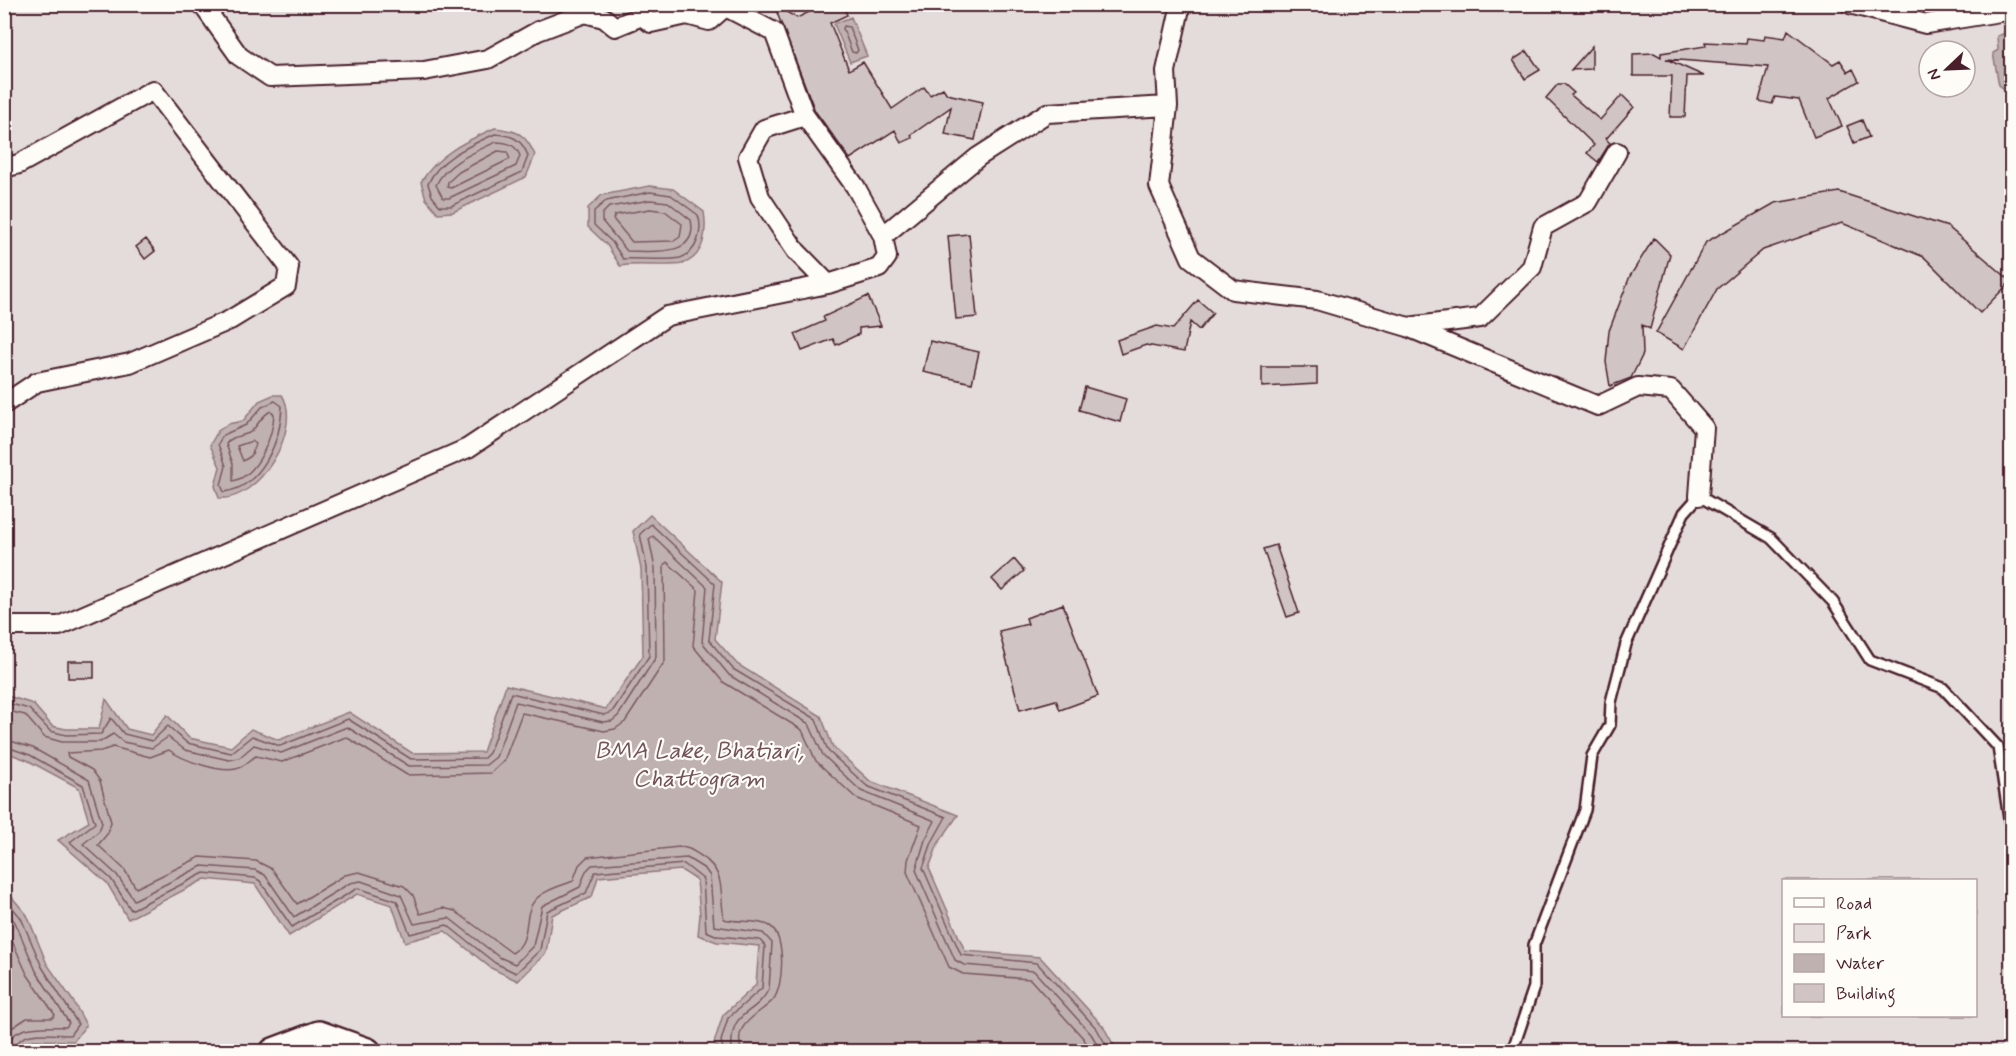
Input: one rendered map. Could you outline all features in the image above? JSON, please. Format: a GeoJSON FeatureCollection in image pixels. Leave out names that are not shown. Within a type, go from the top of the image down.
{"type":"FeatureCollection","features":[{"type":"Feature","properties":{"kind":"main road"},"geometry":{"type":"LineString","coordinates":[[274,1052],[319,1035],[366,1052]]}},
{"type":"Feature","properties":{"kind":"street"},"geometry":{"type":"LineString","coordinates":[[4,626],[59,626],[468,448],[667,316],[828,284],[879,268],[887,257],[883,236],[855,186],[805,116],[774,32],[722,7],[709,21],[687,15],[651,22],[643,10],[615,27],[604,18],[585,13],[538,31],[488,59],[424,71],[270,77],[239,56],[202,4]]}},
{"type":"Feature","properties":{"kind":"street"},"geometry":{"type":"LineString","coordinates":[[1181,4],[1166,71],[1168,106],[1159,186],[1191,258],[1233,290],[1317,300],[1408,327],[1598,406],[1638,387],[1671,390],[1704,428],[1699,496]]}},
{"type":"Feature","properties":{"kind":"street"},"geometry":{"type":"LineString","coordinates":[[1850,4],[1926,24],[2012,10]]}},
{"type":"Feature","properties":{"kind":"street"},"geometry":{"type":"LineString","coordinates":[[4,168],[19,164],[153,90],[290,267],[286,285],[230,320],[130,363],[37,382],[4,404]]}},
{"type":"Feature","properties":{"kind":"street"},"geometry":{"type":"LineString","coordinates":[[883,236],[978,158],[1047,113],[1168,106]]}},
{"type":"Feature","properties":{"kind":"street"},"geometry":{"type":"LineString","coordinates":[[805,116],[764,129],[748,157],[760,197],[796,251],[828,284]]}},
{"type":"Feature","properties":{"kind":"street"},"geometry":{"type":"LineString","coordinates":[[1408,327],[1480,318],[1532,267],[1543,227],[1588,202],[1617,152]]}},
{"type":"Feature","properties":{"kind":"lane"},"geometry":{"type":"LineString","coordinates":[[1512,1052],[1534,987],[1534,945],[1585,810],[1592,756],[1610,725],[1611,702],[1626,644],[1684,513],[1699,496],[1772,538],[1833,602],[1870,660],[1943,688],[1998,747],[2012,838]]}},
{"type":"Feature","properties":{"kind":"green space"},"geometry":{"type":"Polygon","coordinates":[[[5,5],[2011,5],[2011,1051],[5,1052],[5,5]]]}},
{"type":"Feature","properties":{"kind":"water"},"geometry":{"type":"Polygon","coordinates":[[[851,17],[867,56],[850,62],[834,24],[851,17]]]}},
{"type":"Feature","properties":{"kind":"water"},"geometry":{"type":"Polygon","coordinates":[[[2012,31],[2011,94],[1999,85],[1993,53],[1998,50],[1997,36],[2012,31]]]}},
{"type":"Feature","properties":{"kind":"water"},"geometry":{"type":"Polygon","coordinates":[[[495,128],[520,134],[528,142],[535,155],[526,177],[453,212],[438,213],[426,199],[421,182],[444,156],[463,143],[495,128]]]}},
{"type":"Feature","properties":{"kind":"water"},"geometry":{"type":"Polygon","coordinates":[[[650,186],[673,189],[704,212],[703,243],[696,256],[682,264],[620,266],[607,245],[588,227],[588,208],[602,195],[650,186]]]}},
{"type":"Feature","properties":{"kind":"water"},"geometry":{"type":"Polygon","coordinates":[[[273,395],[282,395],[287,409],[287,426],[282,443],[262,476],[249,488],[234,496],[219,498],[215,486],[220,467],[210,445],[218,431],[228,424],[243,421],[259,401],[273,395]]]}},
{"type":"Feature","properties":{"kind":"water","name":"BMA Lake, Bhatiari, Chattogram"},"geometry":{"type":"Polygon","coordinates":[[[650,515],[722,582],[715,639],[737,664],[821,716],[833,747],[870,781],[958,815],[938,844],[929,868],[965,951],[1040,957],[1103,1026],[1117,1051],[720,1051],[714,1043],[723,1015],[756,985],[759,946],[717,942],[698,935],[700,915],[697,880],[681,870],[598,877],[592,897],[552,915],[546,953],[518,981],[491,968],[445,931],[405,942],[392,905],[357,894],[289,936],[255,884],[205,879],[128,919],[107,883],[58,840],[89,822],[79,788],[27,760],[5,752],[5,695],[33,704],[52,726],[66,729],[99,729],[106,699],[127,729],[151,735],[167,715],[189,738],[231,747],[251,729],[279,740],[349,712],[412,753],[483,752],[506,685],[606,709],[643,656],[641,569],[633,531],[650,515]]]}},
{"type":"Feature","properties":{"kind":"water"},"geometry":{"type":"Polygon","coordinates":[[[4,888],[27,915],[47,964],[73,1001],[86,1025],[74,1041],[33,1040],[17,1051],[5,1051],[4,888]]]}},
{"type":"Feature","properties":{"kind":"building"},"geometry":{"type":"Polygon","coordinates":[[[826,4],[842,4],[847,15],[830,23],[849,70],[863,62],[892,109],[924,87],[930,95],[943,88],[947,94],[983,102],[975,140],[945,134],[951,107],[911,135],[912,138],[901,143],[895,130],[850,159],[815,111],[774,5],[797,18],[826,4]]]}},
{"type":"Feature","properties":{"kind":"building"},"geometry":{"type":"Polygon","coordinates":[[[1788,30],[1833,64],[1840,60],[1848,72],[1853,69],[1859,81],[1829,98],[1842,126],[1814,137],[1799,100],[1775,97],[1772,104],[1759,101],[1768,67],[1666,59],[1704,76],[1687,76],[1685,117],[1670,117],[1672,76],[1633,76],[1633,54],[1654,53],[1661,57],[1661,53],[1706,46],[1705,42],[1746,44],[1747,38],[1764,40],[1765,35],[1785,38],[1788,30]]]}},
{"type":"Feature","properties":{"kind":"building"},"geometry":{"type":"Polygon","coordinates":[[[1592,46],[1592,69],[1571,70],[1592,46]]]}},
{"type":"Feature","properties":{"kind":"building"},"geometry":{"type":"Polygon","coordinates":[[[1527,51],[1540,70],[1525,79],[1513,60],[1527,51]]]}},
{"type":"Feature","properties":{"kind":"building"},"geometry":{"type":"Polygon","coordinates":[[[1558,84],[1564,84],[1574,93],[1571,95],[1600,120],[1622,95],[1634,107],[1606,139],[1610,143],[1598,162],[1587,153],[1594,145],[1546,98],[1558,84]]]}},
{"type":"Feature","properties":{"kind":"building"},"geometry":{"type":"Polygon","coordinates":[[[1862,120],[1869,137],[1854,143],[1847,126],[1862,120]]]}},
{"type":"Feature","properties":{"kind":"building"},"geometry":{"type":"Polygon","coordinates":[[[1839,192],[1948,227],[2011,281],[1980,313],[1924,257],[1842,223],[1763,250],[1717,289],[1684,349],[1656,333],[1706,242],[1775,203],[1839,192]]]}},
{"type":"Feature","properties":{"kind":"building"},"geometry":{"type":"Polygon","coordinates":[[[969,234],[977,317],[956,319],[948,236],[969,234]]]}},
{"type":"Feature","properties":{"kind":"building"},"geometry":{"type":"Polygon","coordinates":[[[1654,238],[1670,254],[1650,329],[1642,325],[1643,354],[1631,378],[1610,386],[1606,362],[1609,331],[1630,276],[1654,238]]]}},
{"type":"Feature","properties":{"kind":"building"},"geometry":{"type":"Polygon","coordinates":[[[146,239],[155,251],[145,259],[136,247],[146,239]]]}},
{"type":"Feature","properties":{"kind":"building"},"geometry":{"type":"Polygon","coordinates":[[[868,296],[881,326],[859,328],[859,334],[836,345],[833,339],[802,351],[795,334],[825,321],[823,317],[868,296]]]}},
{"type":"Feature","properties":{"kind":"building"},"geometry":{"type":"Polygon","coordinates":[[[1198,300],[1213,313],[1199,330],[1190,322],[1184,352],[1146,345],[1121,354],[1117,340],[1157,326],[1173,329],[1198,300]]]}},
{"type":"Feature","properties":{"kind":"building"},"geometry":{"type":"Polygon","coordinates":[[[930,341],[979,352],[972,383],[923,372],[930,341]]]}},
{"type":"Feature","properties":{"kind":"building"},"geometry":{"type":"Polygon","coordinates":[[[1262,367],[1317,367],[1317,384],[1262,387],[1262,367]]]}},
{"type":"Feature","properties":{"kind":"building"},"geometry":{"type":"Polygon","coordinates":[[[1085,387],[1126,399],[1120,422],[1079,410],[1085,387]]]}},
{"type":"Feature","properties":{"kind":"building"},"geometry":{"type":"Polygon","coordinates":[[[1276,545],[1299,613],[1287,617],[1263,549],[1276,545]]]}},
{"type":"Feature","properties":{"kind":"building"},"geometry":{"type":"Polygon","coordinates":[[[1014,559],[1024,571],[1002,590],[992,579],[1014,559]]]}},
{"type":"Feature","properties":{"kind":"building"},"geometry":{"type":"Polygon","coordinates":[[[1063,604],[1098,696],[1060,710],[1056,700],[1020,710],[999,631],[1028,624],[1026,618],[1063,604]]]}},
{"type":"Feature","properties":{"kind":"building"},"geometry":{"type":"Polygon","coordinates":[[[68,661],[94,661],[94,678],[68,678],[68,661]]]}}]}
